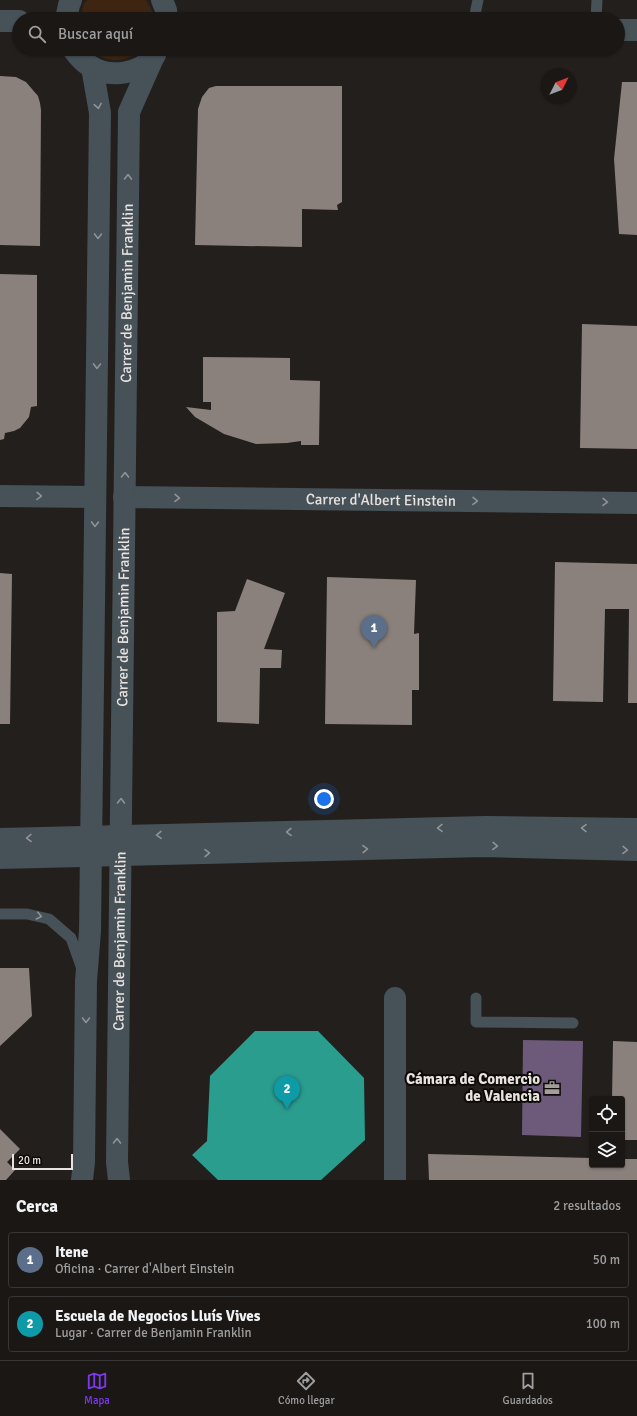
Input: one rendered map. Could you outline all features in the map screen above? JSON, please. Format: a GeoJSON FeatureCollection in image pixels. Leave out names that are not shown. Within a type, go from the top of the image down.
{"type":"FeatureCollection","features":[{"type":"Feature","properties":{"kind":"street"},"geometry":{"type":"LineString","coordinates":[[67,12],[71,0]]}},
{"type":"Feature","properties":{"kind":"street"},"geometry":{"type":"LineString","coordinates":[[162,0],[166,12]]}},
{"type":"Feature","properties":{"kind":"street"},"geometry":{"type":"LineString","coordinates":[[0,21],[12,21]]}},
{"type":"Feature","properties":{"kind":"street"},"geometry":{"type":"LineString","coordinates":[[625,30],[637,30]]}},
{"type":"Feature","properties":{"kind":"street"},"geometry":{"type":"LineString","coordinates":[[78,56],[92,67],[107,73],[124,73],[140,68],[155,56]]}},
{"type":"Feature","properties":{"kind":"street","name":"Carrer de Benjamin Franklin"},"geometry":{"type":"LineString","coordinates":[[119,1180],[117,1162],[129,112],[156,56]]}},
{"type":"Feature","properties":{"kind":"street","name":"Carrer de Benjamin Franklin"},"geometry":{"type":"LineString","coordinates":[[82,1180],[84,1162],[86,981],[90,931],[100,113],[92,67]]}},
{"type":"Feature","properties":{"kind":"street"},"geometry":{"type":"LineString","coordinates":[[0,496],[95,497]]}},
{"type":"Feature","properties":{"kind":"street","name":"Carrer d'Albert Einstein"},"geometry":{"type":"LineString","coordinates":[[124,497],[637,503]]}},
{"type":"Feature","properties":{"kind":"street"},"geometry":{"type":"LineString","coordinates":[[0,858],[327,841],[486,827],[637,829]]}},
{"type":"Feature","properties":{"kind":"street"},"geometry":{"type":"LineString","coordinates":[[0,839],[327,841],[637,850]]}},
{"type":"Feature","properties":{"kind":"street"},"geometry":{"type":"LineString","coordinates":[[395,998],[395,1180]]}},
{"type":"Feature","properties":{"kind":"lane"},"geometry":{"type":"LineString","coordinates":[[475,12],[478,0]]}},
{"type":"Feature","properties":{"kind":"lane"},"geometry":{"type":"LineString","coordinates":[[596,0],[596,12]]}},
{"type":"Feature","properties":{"kind":"lane"},"geometry":{"type":"LineString","coordinates":[[0,914],[27,914],[49,919],[71,938],[86,981]]}},
{"type":"Feature","properties":{"kind":"lane"},"geometry":{"type":"LineString","coordinates":[[476,998],[476,1022],[573,1024]]}},
{"type":"Feature","properties":{"kind":"shaded area"},"geometry":{"type":"Polygon","coordinates":[[[87,0],[146,0],[152,12],[82,12],[87,0]]]}},
{"type":"Feature","properties":{"kind":"shaded area"},"geometry":{"type":"Polygon","coordinates":[[[100,56],[132,56],[116,60],[100,56]]]}},
{"type":"Feature","properties":{"kind":"building: Oficinas","name":"Cámara de Comercio de Valencia"},"geometry":{"type":"Polygon","coordinates":[[[523,1040],[583,1041],[581,1137],[522,1135],[523,1040]]]}},
{"type":"Feature","properties":{"kind":"building: Escuelas"},"geometry":{"type":"Polygon","coordinates":[[[255,1031],[318,1031],[364,1078],[365,1140],[321,1180],[218,1180],[192,1155],[207,1141],[210,1076],[255,1031]]]}},
{"type":"Feature","properties":{"kind":"building: Industria"},"geometry":{"type":"Polygon","coordinates":[[[0,76],[16,77],[26,82],[38,96],[40,103],[40,246],[0,245],[0,76]]]}},
{"type":"Feature","properties":{"kind":"building: Industria"},"geometry":{"type":"Polygon","coordinates":[[[622,82],[637,82],[637,235],[619,234],[614,159],[622,82]]]}},
{"type":"Feature","properties":{"kind":"building: Industria"},"geometry":{"type":"Polygon","coordinates":[[[216,86],[342,86],[342,202],[337,205],[338,210],[302,209],[302,247],[195,245],[198,109],[202,97],[209,88],[216,86]]]}},
{"type":"Feature","properties":{"kind":"building: Industria"},"geometry":{"type":"Polygon","coordinates":[[[0,274],[37,275],[37,406],[31,407],[29,417],[20,428],[5,433],[4,439],[0,440],[0,274]]]}},
{"type":"Feature","properties":{"kind":"building: Industria"},"geometry":{"type":"Polygon","coordinates":[[[582,324],[637,326],[637,449],[580,448],[582,324]]]}},
{"type":"Feature","properties":{"kind":"building: Industria"},"geometry":{"type":"Polygon","coordinates":[[[203,357],[290,358],[290,380],[320,381],[319,445],[301,445],[301,441],[256,444],[224,434],[195,417],[186,407],[211,410],[211,402],[203,402],[203,357]]]}},
{"type":"Feature","properties":{"kind":"building: Industria"},"geometry":{"type":"Polygon","coordinates":[[[555,562],[637,564],[637,703],[628,703],[629,609],[605,609],[603,702],[553,701],[555,562]]]}},
{"type":"Feature","properties":{"kind":"building: Industria"},"geometry":{"type":"Polygon","coordinates":[[[0,573],[12,574],[10,724],[0,724],[0,573]]]}},
{"type":"Feature","properties":{"kind":"building: Industria"},"geometry":{"type":"Polygon","coordinates":[[[327,577],[416,580],[414,634],[419,633],[419,690],[412,690],[412,725],[325,724],[327,577]]]}},
{"type":"Feature","properties":{"kind":"building: Industria"},"geometry":{"type":"Polygon","coordinates":[[[247,579],[285,593],[264,649],[282,650],[281,668],[260,668],[259,724],[217,722],[217,612],[235,611],[247,579]]]}},
{"type":"Feature","properties":{"kind":"building: Industria"},"geometry":{"type":"Polygon","coordinates":[[[0,968],[29,968],[32,1016],[0,1046],[0,968]]]}},
{"type":"Feature","properties":{"kind":"building: Industria"},"geometry":{"type":"Polygon","coordinates":[[[613,1041],[637,1042],[637,1140],[625,1140],[625,1096],[612,1096],[613,1041]]]}},
{"type":"Feature","properties":{"kind":"building: Industria"},"geometry":{"type":"Polygon","coordinates":[[[0,1129],[20,1149],[7,1162],[15,1170],[6,1180],[0,1180],[0,1129]]]}},
{"type":"Feature","properties":{"kind":"building: Industria"},"geometry":{"type":"Polygon","coordinates":[[[428,1154],[589,1158],[589,1168],[625,1168],[625,1159],[637,1159],[637,1180],[429,1180],[428,1154]]]}},
{"type":"Feature","properties":{"kind":"place","name":"Itene"},"geometry":{"type":"Point","coordinates":[374,648]}},
{"type":"Feature","properties":{"kind":"place","name":"Cámara de Comercio de Valencia"},"geometry":{"type":"Point","coordinates":[552,1088]}},
{"type":"Feature","properties":{"kind":"place","name":"Escuela de Negocios Lluís Vives"},"geometry":{"type":"Point","coordinates":[287,1109]}}]}
